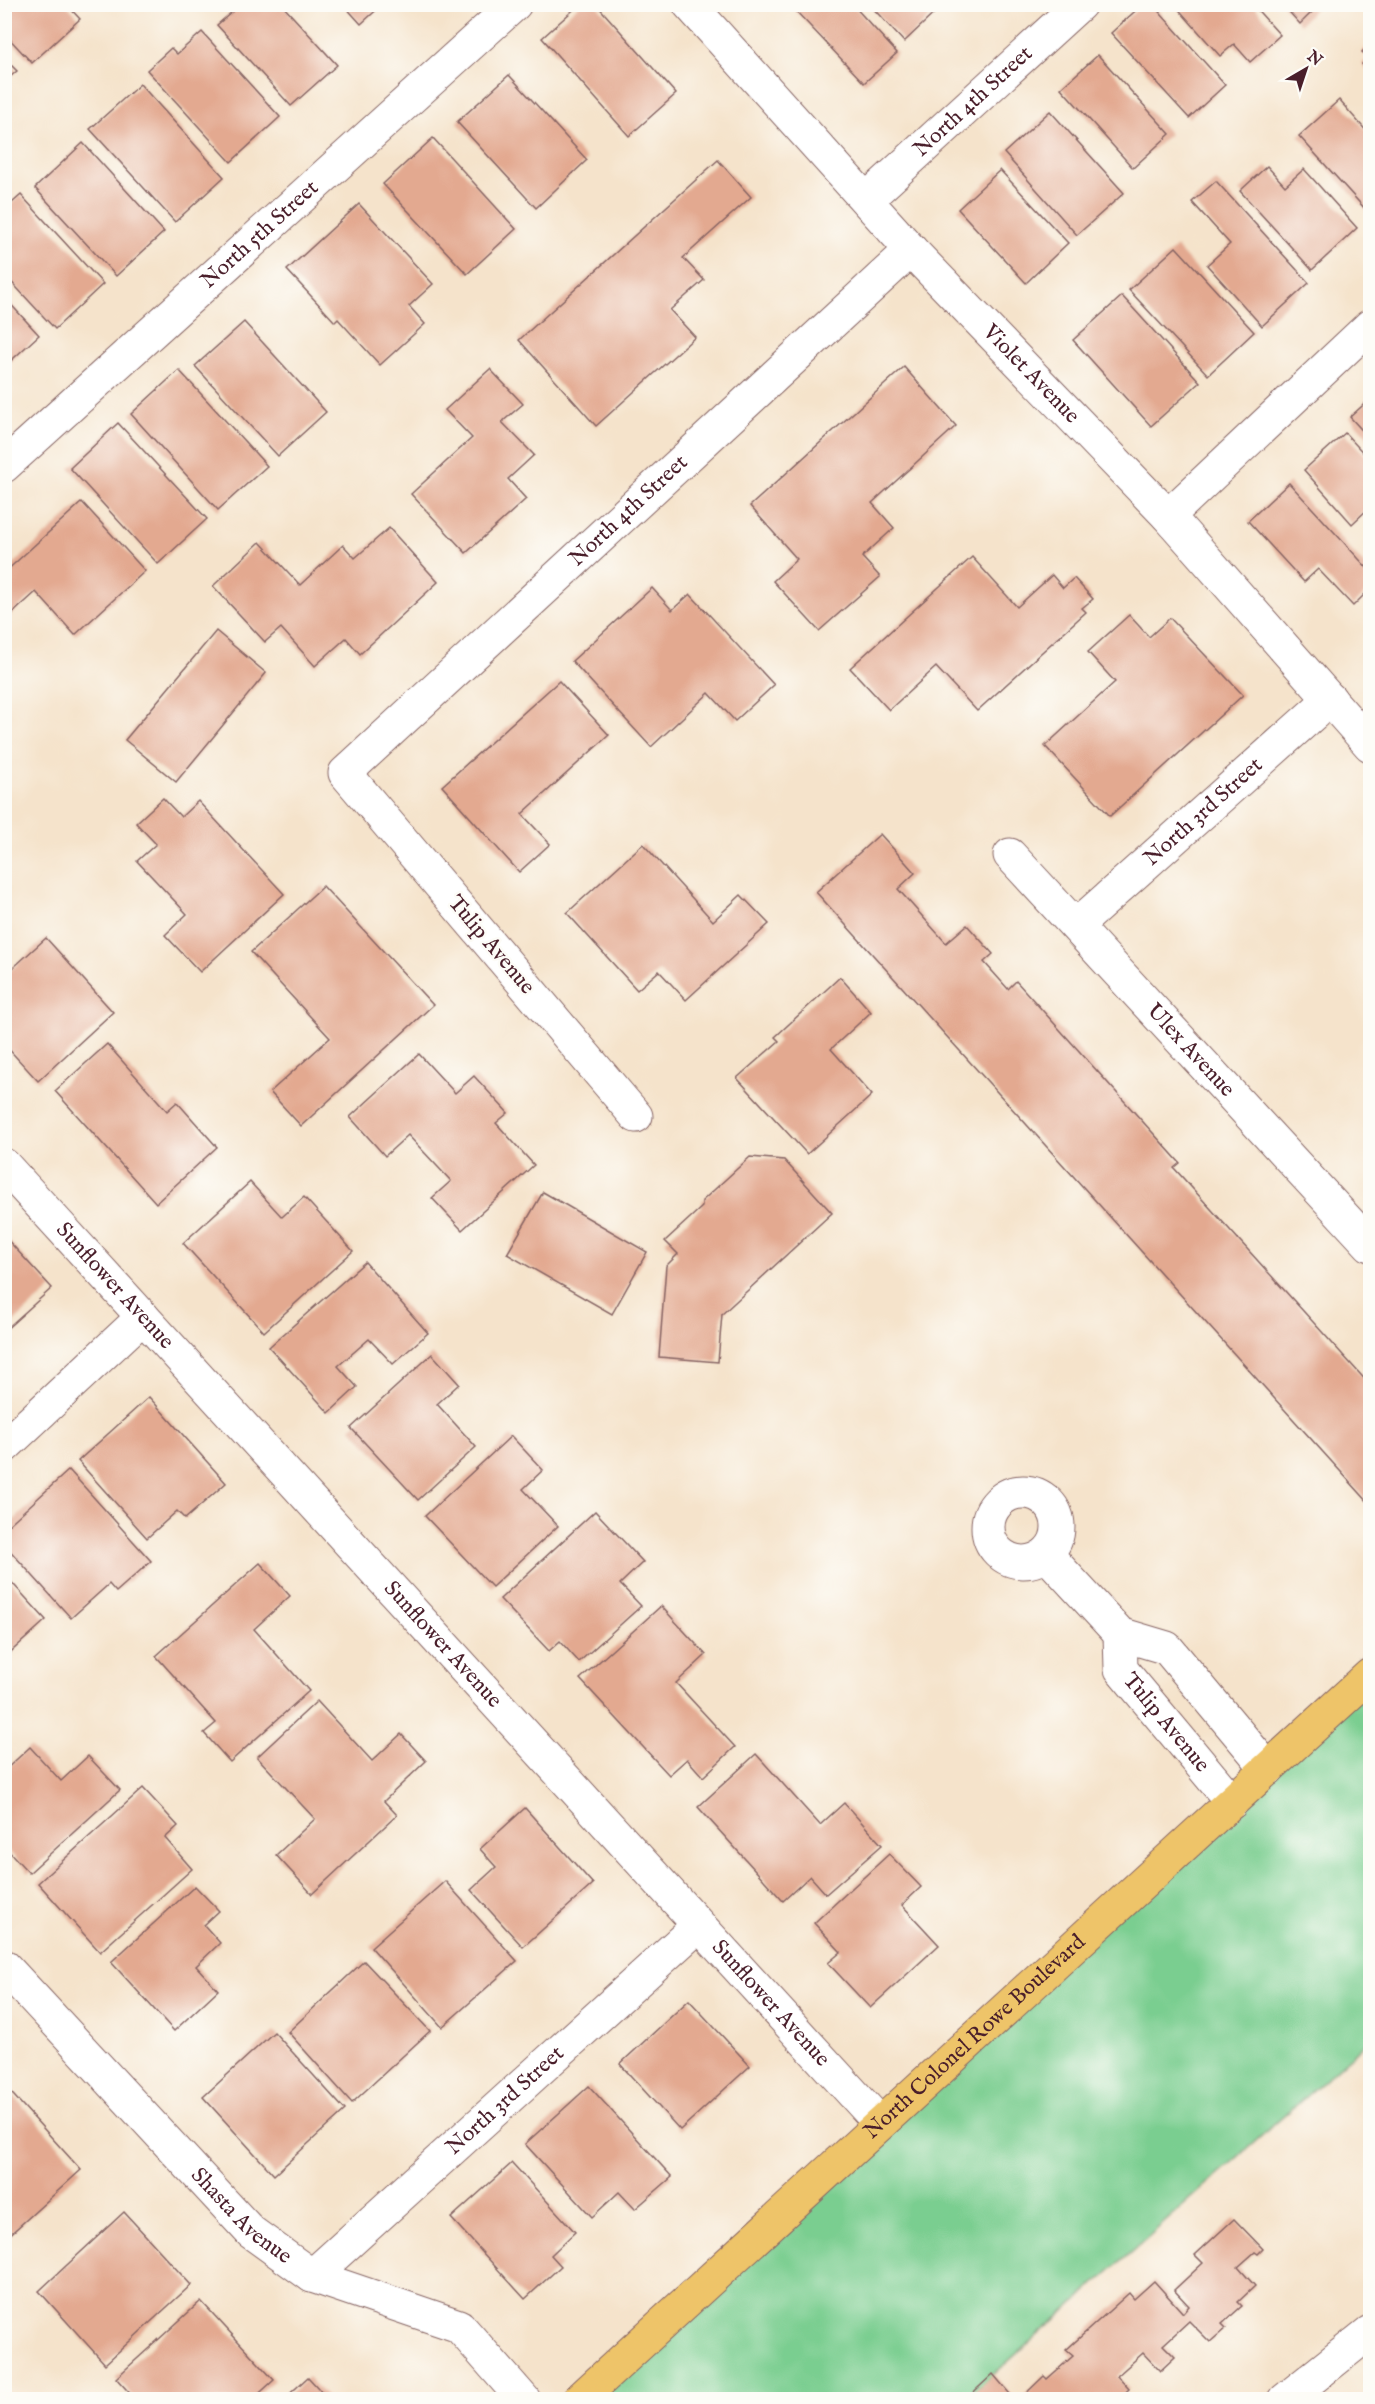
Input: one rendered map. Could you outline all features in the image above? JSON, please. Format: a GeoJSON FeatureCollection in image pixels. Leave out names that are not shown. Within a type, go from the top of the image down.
{"type":"FeatureCollection","features":[{"type":"Feature","properties":{"kind":"main road","name":"North Colonel Rowe Boulevard"},"geometry":{"type":"LineString","coordinates":[[579,2400],[1371,1675]]}},
{"type":"Feature","properties":{"kind":"street","name":"North 5th Street"},"geometry":{"type":"LineString","coordinates":[[4,466],[515,4]]}},
{"type":"Feature","properties":{"kind":"street","name":"Violet Avenue"},"geometry":{"type":"LineString","coordinates":[[689,4],[911,250],[1167,516],[1371,745]]}},
{"type":"Feature","properties":{"kind":"street","name":"North 4th Street"},"geometry":{"type":"LineString","coordinates":[[867,199],[1080,4]]}},
{"type":"Feature","properties":{"kind":"street","name":"North 4th Street"},"geometry":{"type":"LineString","coordinates":[[345,773],[911,250]]}},
{"type":"Feature","properties":{"kind":"street"},"geometry":{"type":"LineString","coordinates":[[1167,516],[1371,326]]}},
{"type":"Feature","properties":{"kind":"street","name":"North 3rd Street"},"geometry":{"type":"LineString","coordinates":[[1076,926],[1330,699]]}},
{"type":"Feature","properties":{"kind":"street","name":"Tulip Avenue"},"geometry":{"type":"LineString","coordinates":[[345,773],[636,1116]]}},
{"type":"Feature","properties":{"kind":"street","name":"Ulex Avenue"},"geometry":{"type":"LineString","coordinates":[[1010,855],[1371,1245]]}},
{"type":"Feature","properties":{"kind":"street","name":"Sunflower Avenue"},"geometry":{"type":"LineString","coordinates":[[4,1165],[880,2123]]}},
{"type":"Feature","properties":{"kind":"street"},"geometry":{"type":"LineString","coordinates":[[4,1447],[143,1317]]}},
{"type":"Feature","properties":{"kind":"street"},"geometry":{"type":"LineString","coordinates":[[1046,1554],[1120,1634]]}},
{"type":"Feature","properties":{"kind":"street","name":"Tulip Avenue"},"geometry":{"type":"LineString","coordinates":[[1232,1802],[1121,1669],[1120,1634],[1167,1648],[1268,1769]]}},
{"type":"Feature","properties":{"kind":"street","name":"North 3rd Street"},"geometry":{"type":"LineString","coordinates":[[312,2276],[698,1926]]}},
{"type":"Feature","properties":{"kind":"street","name":"Shasta Avenue"},"geometry":{"type":"LineString","coordinates":[[4,1966],[251,2232],[312,2276],[459,2326],[524,2400]]}},
{"type":"Feature","properties":{"kind":"street"},"geometry":{"type":"LineString","coordinates":[[1285,2400],[1371,2332]]}},
{"type":"Feature","properties":{"kind":"green space"},"geometry":{"type":"Polygon","coordinates":[[[1370,1684],[1370,2039],[1366,2043],[966,2399],[580,2400],[1370,1684]]]}},
{"type":"Feature","properties":{"kind":"building"},"geometry":{"type":"Polygon","coordinates":[[[4,4],[66,4],[80,19],[32,63],[4,33],[4,4]]]}},
{"type":"Feature","properties":{"kind":"building"},"geometry":{"type":"Polygon","coordinates":[[[343,4],[383,4],[361,24],[343,4]]]}},
{"type":"Feature","properties":{"kind":"building"},"geometry":{"type":"Polygon","coordinates":[[[580,4],[596,4],[676,94],[629,136],[542,38],[580,4]]]}},
{"type":"Feature","properties":{"kind":"building"},"geometry":{"type":"Polygon","coordinates":[[[794,4],[852,4],[897,53],[864,83],[792,7],[794,4]]]}},
{"type":"Feature","properties":{"kind":"building"},"geometry":{"type":"Polygon","coordinates":[[[869,4],[944,4],[904,42],[869,4]]]}},
{"type":"Feature","properties":{"kind":"building"},"geometry":{"type":"Polygon","coordinates":[[[1143,4],[1152,4],[1225,85],[1189,118],[1111,33],[1143,4]]]}},
{"type":"Feature","properties":{"kind":"building"},"geometry":{"type":"Polygon","coordinates":[[[1174,4],[1252,4],[1280,35],[1250,62],[1234,44],[1220,56],[1174,4]]]}},
{"type":"Feature","properties":{"kind":"building"},"geometry":{"type":"Polygon","coordinates":[[[1282,4],[1320,4],[1300,24],[1282,4]]]}},
{"type":"Feature","properties":{"kind":"building"},"geometry":{"type":"Polygon","coordinates":[[[240,5],[282,5],[337,65],[291,106],[217,25],[240,5]]]}},
{"type":"Feature","properties":{"kind":"building"},"geometry":{"type":"Polygon","coordinates":[[[202,32],[280,117],[231,162],[147,70],[171,48],[177,54],[202,32]]]}},
{"type":"Feature","properties":{"kind":"building"},"geometry":{"type":"Polygon","coordinates":[[[1370,44],[1370,73],[1362,64],[1369,58],[1362,52],[1370,44]]]}},
{"type":"Feature","properties":{"kind":"building"},"geometry":{"type":"Polygon","coordinates":[[[1098,55],[1170,134],[1133,168],[1061,88],[1098,55]]]}},
{"type":"Feature","properties":{"kind":"building"},"geometry":{"type":"Polygon","coordinates":[[[4,58],[17,71],[4,82],[4,58]]]}},
{"type":"Feature","properties":{"kind":"building"},"geometry":{"type":"Polygon","coordinates":[[[509,75],[587,160],[536,208],[457,122],[509,75]]]}},
{"type":"Feature","properties":{"kind":"building"},"geometry":{"type":"Polygon","coordinates":[[[140,84],[224,177],[175,222],[90,129],[140,84]]]}},
{"type":"Feature","properties":{"kind":"building"},"geometry":{"type":"Polygon","coordinates":[[[1339,100],[1370,135],[1368,212],[1299,136],[1339,100]]]}},
{"type":"Feature","properties":{"kind":"building"},"geometry":{"type":"Polygon","coordinates":[[[1050,111],[1124,193],[1077,235],[1004,153],[1050,111]]]}},
{"type":"Feature","properties":{"kind":"building"},"geometry":{"type":"Polygon","coordinates":[[[433,138],[516,229],[467,274],[383,184],[433,138]]]}},
{"type":"Feature","properties":{"kind":"building"},"geometry":{"type":"Polygon","coordinates":[[[83,143],[164,232],[116,276],[35,188],[83,143]]]}},
{"type":"Feature","properties":{"kind":"building"},"geometry":{"type":"Polygon","coordinates":[[[718,160],[751,197],[683,258],[704,280],[670,310],[695,337],[596,426],[519,340],[718,160]]]}},
{"type":"Feature","properties":{"kind":"building"},"geometry":{"type":"Polygon","coordinates":[[[1267,166],[1285,186],[1304,169],[1357,228],[1312,270],[1240,191],[1267,166]]]}},
{"type":"Feature","properties":{"kind":"building"},"geometry":{"type":"Polygon","coordinates":[[[1000,170],[1068,243],[1026,283],[958,209],[1000,170]]]}},
{"type":"Feature","properties":{"kind":"building"},"geometry":{"type":"Polygon","coordinates":[[[1216,181],[1309,283],[1262,326],[1207,265],[1230,244],[1192,202],[1216,181]]]}},
{"type":"Feature","properties":{"kind":"building"},"geometry":{"type":"Polygon","coordinates":[[[21,195],[103,284],[55,329],[4,274],[4,210],[21,195]]]}},
{"type":"Feature","properties":{"kind":"building"},"geometry":{"type":"Polygon","coordinates":[[[359,204],[433,284],[409,306],[425,324],[380,365],[338,319],[335,322],[287,270],[359,204]]]}},
{"type":"Feature","properties":{"kind":"building"},"geometry":{"type":"Polygon","coordinates":[[[1176,247],[1254,332],[1208,375],[1129,290],[1176,247]]]}},
{"type":"Feature","properties":{"kind":"building"},"geometry":{"type":"Polygon","coordinates":[[[1122,296],[1200,382],[1151,426],[1073,340],[1122,296]]]}},
{"type":"Feature","properties":{"kind":"building"},"geometry":{"type":"Polygon","coordinates":[[[4,297],[39,335],[4,367],[4,297]]]}},
{"type":"Feature","properties":{"kind":"building"},"geometry":{"type":"Polygon","coordinates":[[[244,322],[326,412],[278,456],[195,366],[244,322]]]}},
{"type":"Feature","properties":{"kind":"building"},"geometry":{"type":"Polygon","coordinates":[[[904,367],[956,426],[872,503],[894,528],[862,557],[880,577],[819,631],[773,581],[797,559],[750,506],[904,367]]]}},
{"type":"Feature","properties":{"kind":"building"},"geometry":{"type":"Polygon","coordinates":[[[490,369],[523,404],[502,422],[534,455],[508,479],[526,499],[466,553],[411,494],[472,438],[445,410],[490,369]]]}},
{"type":"Feature","properties":{"kind":"building"},"geometry":{"type":"Polygon","coordinates":[[[179,370],[267,466],[218,510],[131,414],[179,370]]]}},
{"type":"Feature","properties":{"kind":"building"},"geometry":{"type":"Polygon","coordinates":[[[1370,399],[1370,439],[1350,417],[1370,399]]]}},
{"type":"Feature","properties":{"kind":"building"},"geometry":{"type":"Polygon","coordinates":[[[118,423],[207,519],[158,564],[70,468],[118,423]]]}},
{"type":"Feature","properties":{"kind":"building"},"geometry":{"type":"Polygon","coordinates":[[[1345,433],[1370,460],[1370,507],[1352,524],[1304,470],[1345,433]]]}},
{"type":"Feature","properties":{"kind":"building"},"geometry":{"type":"Polygon","coordinates":[[[1289,483],[1370,571],[1370,589],[1353,606],[1318,569],[1304,582],[1248,521],[1289,483]]]}},
{"type":"Feature","properties":{"kind":"building"},"geometry":{"type":"Polygon","coordinates":[[[82,502],[145,571],[75,635],[36,592],[4,621],[4,573],[82,502]]]}},
{"type":"Feature","properties":{"kind":"building"},"geometry":{"type":"Polygon","coordinates":[[[389,528],[438,582],[360,654],[346,638],[315,666],[281,628],[265,642],[213,586],[260,542],[300,585],[343,545],[355,558],[389,528]]]}},
{"type":"Feature","properties":{"kind":"building"},"geometry":{"type":"Polygon","coordinates":[[[972,557],[1017,607],[1052,575],[1063,588],[1074,578],[1093,599],[1082,608],[1086,612],[977,711],[936,667],[889,710],[850,668],[972,557]]]}},
{"type":"Feature","properties":{"kind":"building"},"geometry":{"type":"Polygon","coordinates":[[[652,588],[672,610],[690,594],[774,685],[735,721],[709,693],[651,747],[572,661],[652,588]]]}},
{"type":"Feature","properties":{"kind":"building"},"geometry":{"type":"Polygon","coordinates":[[[1129,615],[1149,637],[1170,618],[1243,695],[1110,816],[1045,746],[1115,682],[1088,652],[1129,615]]]}},
{"type":"Feature","properties":{"kind":"building"},"geometry":{"type":"Polygon","coordinates":[[[216,631],[266,673],[176,782],[125,740],[216,631]]]}},
{"type":"Feature","properties":{"kind":"building"},"geometry":{"type":"Polygon","coordinates":[[[559,681],[609,735],[522,814],[550,844],[519,872],[442,786],[559,681]]]}},
{"type":"Feature","properties":{"kind":"building"},"geometry":{"type":"Polygon","coordinates":[[[163,798],[181,817],[198,801],[284,894],[200,972],[165,935],[187,914],[137,861],[156,844],[136,823],[163,798]]]}},
{"type":"Feature","properties":{"kind":"building"},"geometry":{"type":"Polygon","coordinates":[[[880,834],[915,873],[898,889],[946,943],[967,925],[993,954],[984,962],[1008,989],[1016,981],[1180,1163],[1174,1168],[1370,1385],[1370,1504],[816,892],[880,834]]]}},
{"type":"Feature","properties":{"kind":"building"},"geometry":{"type":"Polygon","coordinates":[[[643,844],[713,921],[741,895],[769,924],[686,1000],[659,971],[637,990],[567,913],[643,844]]]}},
{"type":"Feature","properties":{"kind":"building"},"geometry":{"type":"Polygon","coordinates":[[[323,886],[433,1005],[301,1126],[270,1092],[330,1038],[251,952],[323,886]]]}},
{"type":"Feature","properties":{"kind":"building"},"geometry":{"type":"Polygon","coordinates":[[[46,938],[113,1012],[38,1081],[4,1044],[4,976],[46,938]]]}},
{"type":"Feature","properties":{"kind":"building"},"geometry":{"type":"Polygon","coordinates":[[[840,977],[871,1012],[831,1049],[872,1095],[807,1154],[737,1078],[779,1041],[775,1037],[840,977]]]}},
{"type":"Feature","properties":{"kind":"building"},"geometry":{"type":"Polygon","coordinates":[[[107,1044],[167,1111],[177,1102],[217,1147],[156,1203],[55,1091],[107,1044]]]}},
{"type":"Feature","properties":{"kind":"building"},"geometry":{"type":"Polygon","coordinates":[[[419,1054],[455,1093],[474,1076],[508,1113],[496,1123],[534,1165],[462,1230],[432,1198],[451,1181],[408,1135],[385,1156],[350,1117],[419,1054]]]}},
{"type":"Feature","properties":{"kind":"building"},"geometry":{"type":"Polygon","coordinates":[[[750,1157],[784,1160],[832,1213],[722,1314],[718,1362],[659,1357],[666,1266],[678,1254],[665,1241],[702,1207],[702,1201],[750,1157]]]}},
{"type":"Feature","properties":{"kind":"building"},"geometry":{"type":"Polygon","coordinates":[[[250,1182],[282,1217],[304,1197],[353,1251],[264,1332],[183,1243],[250,1182]]]}},
{"type":"Feature","properties":{"kind":"building"},"geometry":{"type":"Polygon","coordinates":[[[543,1192],[647,1252],[612,1314],[507,1254],[543,1192]]]}},
{"type":"Feature","properties":{"kind":"building"},"geometry":{"type":"Polygon","coordinates":[[[4,1236],[52,1288],[4,1331],[4,1236]]]}},
{"type":"Feature","properties":{"kind":"building"},"geometry":{"type":"Polygon","coordinates":[[[365,1262],[428,1333],[393,1364],[369,1339],[338,1366],[357,1387],[329,1413],[269,1347],[365,1262]]]}},
{"type":"Feature","properties":{"kind":"building"},"geometry":{"type":"Polygon","coordinates":[[[432,1354],[459,1384],[437,1404],[476,1447],[418,1500],[351,1428],[432,1354]]]}},
{"type":"Feature","properties":{"kind":"building"},"geometry":{"type":"Polygon","coordinates":[[[149,1397],[226,1483],[185,1519],[177,1511],[147,1538],[78,1461],[149,1397]]]}},
{"type":"Feature","properties":{"kind":"building"},"geometry":{"type":"Polygon","coordinates":[[[511,1436],[543,1470],[523,1489],[558,1526],[492,1587],[425,1516],[511,1436]]]}},
{"type":"Feature","properties":{"kind":"building"},"geometry":{"type":"Polygon","coordinates":[[[69,1470],[151,1561],[116,1592],[109,1584],[71,1618],[4,1544],[4,1529],[69,1470]]]}},
{"type":"Feature","properties":{"kind":"building"},"geometry":{"type":"Polygon","coordinates":[[[595,1511],[643,1562],[620,1584],[641,1606],[579,1662],[560,1641],[549,1651],[500,1599],[595,1511]]]}},
{"type":"Feature","properties":{"kind":"building"},"geometry":{"type":"Polygon","coordinates":[[[260,1563],[290,1596],[254,1629],[309,1691],[230,1762],[204,1733],[216,1723],[156,1656],[260,1563]]]}},
{"type":"Feature","properties":{"kind":"building"},"geometry":{"type":"Polygon","coordinates":[[[4,1574],[46,1620],[4,1658],[4,1574]]]}},
{"type":"Feature","properties":{"kind":"building"},"geometry":{"type":"Polygon","coordinates":[[[661,1606],[706,1655],[676,1683],[735,1747],[703,1777],[687,1759],[669,1775],[580,1679],[661,1606]]]}},
{"type":"Feature","properties":{"kind":"building"},"geometry":{"type":"Polygon","coordinates":[[[317,1701],[372,1761],[401,1734],[426,1761],[384,1801],[397,1815],[312,1894],[276,1855],[315,1819],[257,1757],[317,1701]]]}},
{"type":"Feature","properties":{"kind":"building"},"geometry":{"type":"Polygon","coordinates":[[[30,1747],[61,1781],[88,1756],[120,1790],[29,1873],[4,1846],[4,1771],[30,1747]]]}},
{"type":"Feature","properties":{"kind":"building"},"geometry":{"type":"Polygon","coordinates":[[[756,1754],[820,1825],[844,1803],[882,1845],[826,1894],[810,1876],[783,1901],[698,1807],[756,1754]]]}},
{"type":"Feature","properties":{"kind":"building"},"geometry":{"type":"Polygon","coordinates":[[[143,1788],[178,1826],[165,1838],[192,1869],[100,1952],[38,1883],[143,1788]]]}},
{"type":"Feature","properties":{"kind":"building"},"geometry":{"type":"Polygon","coordinates":[[[525,1808],[593,1884],[523,1947],[471,1890],[496,1867],[480,1849],[525,1808]]]}},
{"type":"Feature","properties":{"kind":"building"},"geometry":{"type":"Polygon","coordinates":[[[889,1854],[921,1887],[902,1905],[939,1945],[870,2008],[828,1963],[841,1952],[814,1923],[889,1854]]]}},
{"type":"Feature","properties":{"kind":"building"},"geometry":{"type":"Polygon","coordinates":[[[445,1881],[517,1961],[442,2027],[371,1947],[445,1881]]]}},
{"type":"Feature","properties":{"kind":"building"},"geometry":{"type":"Polygon","coordinates":[[[195,1886],[219,1911],[204,1925],[220,1943],[196,1966],[218,1990],[174,2031],[111,1962],[195,1886]]]}},
{"type":"Feature","properties":{"kind":"building"},"geometry":{"type":"Polygon","coordinates":[[[364,1961],[430,2031],[352,2103],[288,2032],[364,1961]]]}},
{"type":"Feature","properties":{"kind":"building"},"geometry":{"type":"Polygon","coordinates":[[[689,2000],[750,2066],[680,2130],[620,2064],[689,2000]]]}},
{"type":"Feature","properties":{"kind":"building"},"geometry":{"type":"Polygon","coordinates":[[[274,2032],[345,2110],[274,2175],[203,2097],[274,2032]]]}},
{"type":"Feature","properties":{"kind":"building"},"geometry":{"type":"Polygon","coordinates":[[[5,2086],[81,2170],[5,2239],[5,2086]]]}},
{"type":"Feature","properties":{"kind":"building"},"geometry":{"type":"Polygon","coordinates":[[[589,2086],[672,2177],[635,2209],[619,2192],[592,2217],[525,2144],[589,2086]]]}},
{"type":"Feature","properties":{"kind":"building"},"geometry":{"type":"Polygon","coordinates":[[[512,2163],[575,2232],[551,2255],[561,2266],[525,2299],[451,2218],[512,2163]]]}},
{"type":"Feature","properties":{"kind":"building"},"geometry":{"type":"Polygon","coordinates":[[[124,2212],[191,2285],[105,2364],[39,2291],[124,2212]]]}},
{"type":"Feature","properties":{"kind":"building"},"geometry":{"type":"Polygon","coordinates":[[[1234,2219],[1263,2249],[1258,2254],[1255,2252],[1238,2267],[1255,2286],[1238,2302],[1242,2306],[1222,2324],[1226,2328],[1210,2342],[1189,2321],[1163,2345],[1175,2357],[1160,2371],[1143,2353],[1117,2376],[1129,2389],[1117,2400],[1019,2400],[1044,2376],[1047,2379],[1073,2356],[1066,2350],[1129,2293],[1134,2299],[1154,2281],[1183,2313],[1189,2306],[1174,2290],[1203,2263],[1195,2255],[1234,2219]]]}},
{"type":"Feature","properties":{"kind":"building"},"geometry":{"type":"Polygon","coordinates":[[[201,2301],[274,2380],[252,2400],[136,2400],[116,2378],[201,2301]]]}},
{"type":"Feature","properties":{"kind":"building"},"geometry":{"type":"Polygon","coordinates":[[[993,2374],[1015,2400],[965,2400],[993,2374]]]}},
{"type":"Feature","properties":{"kind":"building"},"geometry":{"type":"Polygon","coordinates":[[[308,2377],[329,2400],[283,2400],[308,2377]]]}}]}
